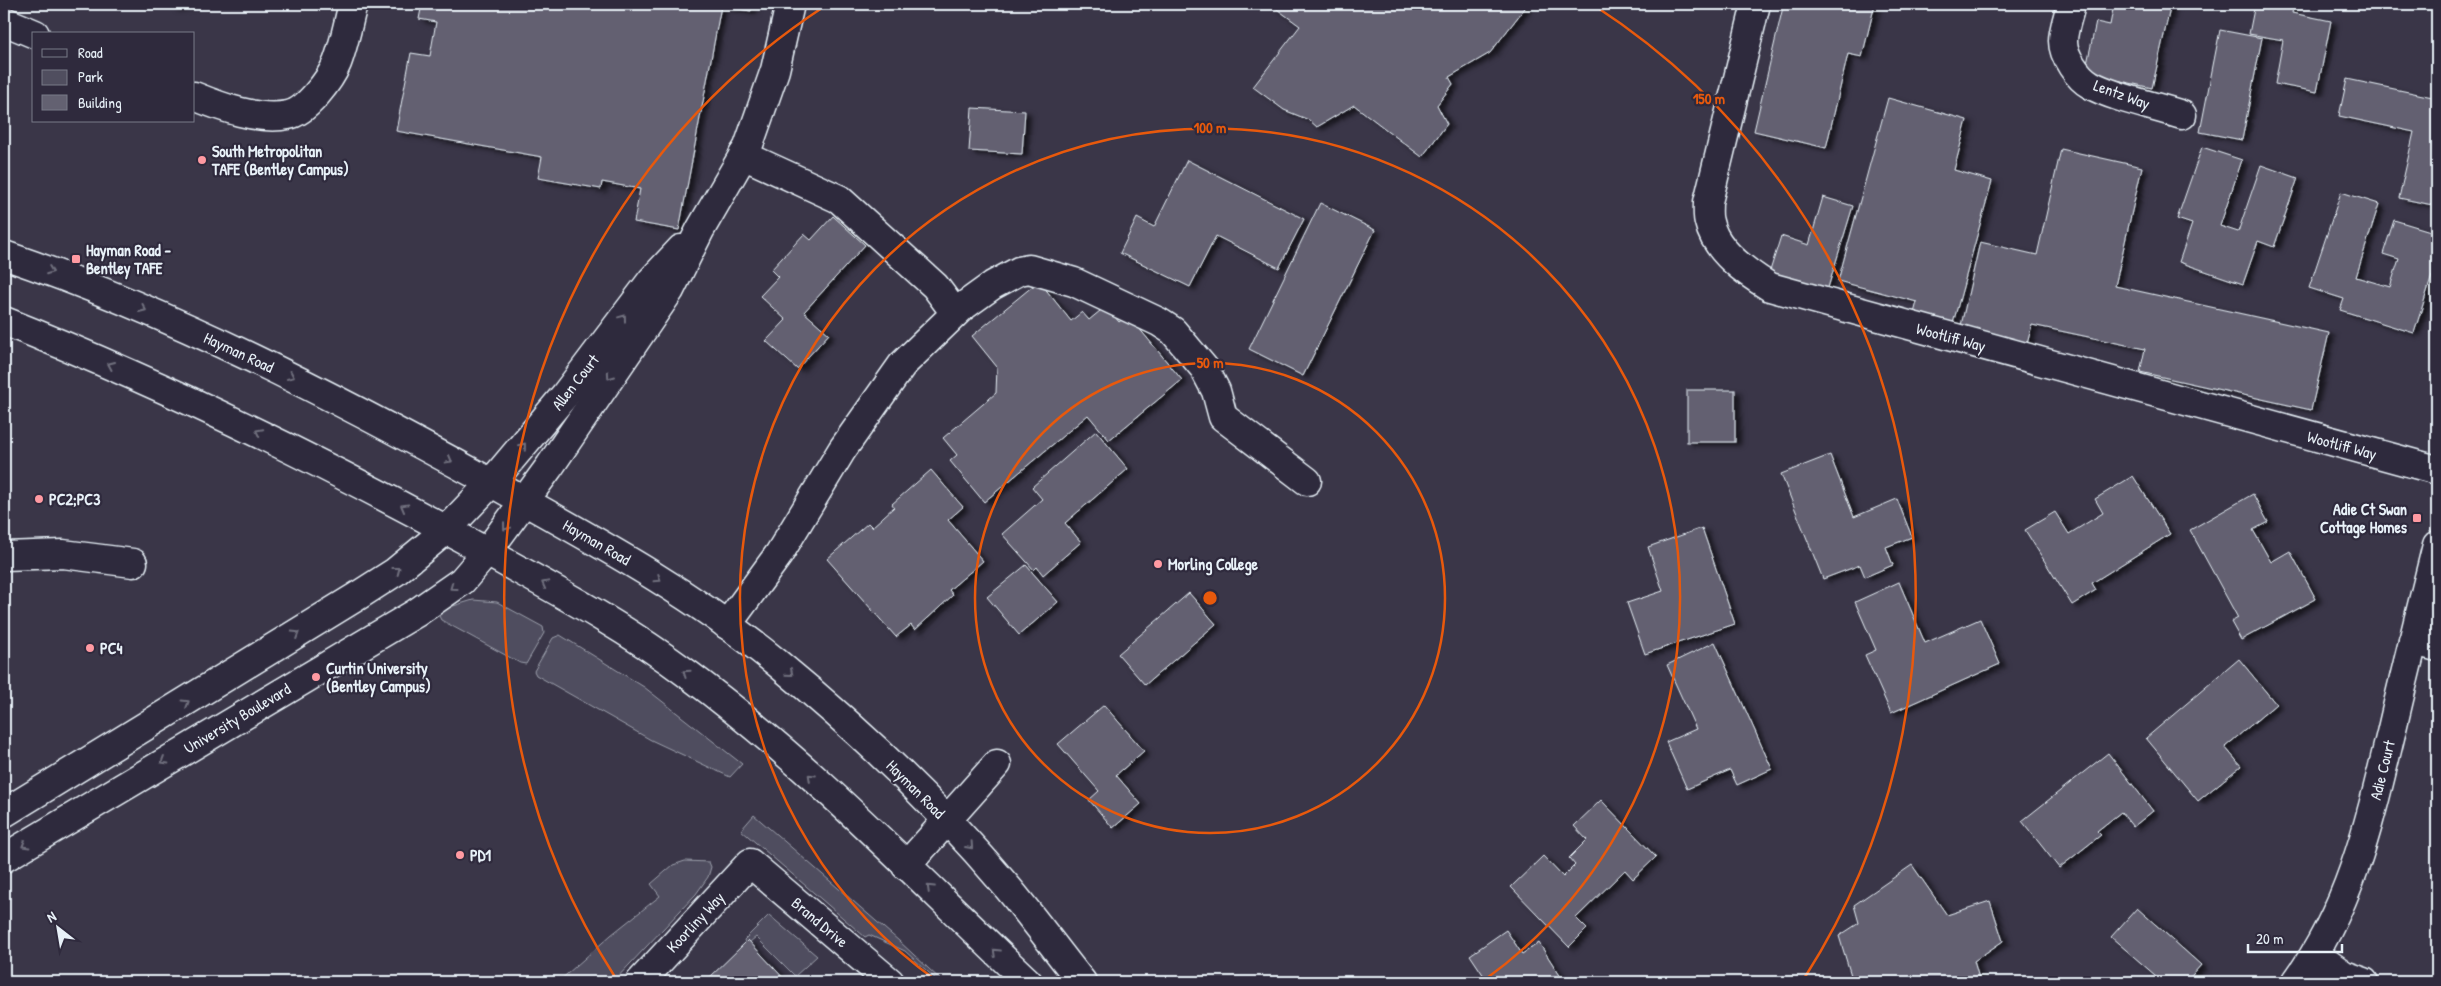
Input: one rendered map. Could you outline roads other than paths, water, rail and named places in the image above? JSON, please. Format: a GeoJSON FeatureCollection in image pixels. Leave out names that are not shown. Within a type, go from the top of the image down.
{"type":"FeatureCollection","features":[{"type":"Feature","properties":{"kind":"street"},"geometry":{"type":"LineString","coordinates":[[195,96],[231,108],[267,116],[289,115],[315,97],[337,64],[353,4]]}},
{"type":"Feature","properties":{"kind":"street","name":"Allen Court"},"geometry":{"type":"LineString","coordinates":[[487,552],[525,501],[670,290],[700,230],[743,154],[775,70],[790,4]]}},
{"type":"Feature","properties":{"kind":"street","name":"Wootliff Way"},"geometry":{"type":"LineString","coordinates":[[1756,4],[1708,202],[1709,222],[1718,242],[1750,275],[1770,287],[2437,470]]}},
{"type":"Feature","properties":{"kind":"street","name":"Lentz Way"},"geometry":{"type":"LineString","coordinates":[[2071,4],[2063,42],[2067,57],[2076,71],[2090,84],[2104,90],[2182,115]]}},
{"type":"Feature","properties":{"kind":"street"},"geometry":{"type":"LineString","coordinates":[[4,21],[32,33]]}},
{"type":"Feature","properties":{"kind":"street"},"geometry":{"type":"LineString","coordinates":[[743,154],[839,199],[934,286],[955,313]]}},
{"type":"Feature","properties":{"kind":"street","name":"Allen Court"},"geometry":{"type":"LineString","coordinates":[[446,530],[491,483],[565,395],[652,280],[700,230]]}},
{"type":"Feature","properties":{"kind":"street","name":"Hayman Road"},"geometry":{"type":"LineString","coordinates":[[4,255],[98,290],[303,382],[620,554],[727,625],[774,660],[850,725],[947,821],[1008,888],[1082,982]]}},
{"type":"Feature","properties":{"kind":"street"},"geometry":{"type":"LineString","coordinates":[[727,625],[779,554],[842,450],[902,365],[955,313],[1010,274],[1029,268],[1074,282],[1117,301],[1173,331],[1204,368],[1216,391],[1223,417],[1306,481]]}},
{"type":"Feature","properties":{"kind":"street"},"geometry":{"type":"LineString","coordinates":[[4,321],[78,350],[226,416],[376,492],[570,597],[687,673],[764,733],[1028,982]]}},
{"type":"Feature","properties":{"kind":"street"},"geometry":{"type":"LineString","coordinates":[[4,813],[356,597],[395,572],[446,530]]}},
{"type":"Feature","properties":{"kind":"street","name":"Adie Court"},"geometry":{"type":"LineString","coordinates":[[2296,982],[2316,955],[2341,907],[2370,818],[2425,644],[2437,545]]}},
{"type":"Feature","properties":{"kind":"street","name":"University Boulevard"},"geometry":{"type":"LineString","coordinates":[[4,858],[438,599],[462,581],[487,552]]}},
{"type":"Feature","properties":{"kind":"street"},"geometry":{"type":"LineString","coordinates":[[4,556],[63,554],[133,563]]}},
{"type":"Feature","properties":{"kind":"street"},"geometry":{"type":"LineString","coordinates":[[906,866],[997,764]]}},
{"type":"Feature","properties":{"kind":"street","name":"Koorliny Way"},"geometry":{"type":"LineString","coordinates":[[640,982],[750,863]]}},
{"type":"Feature","properties":{"kind":"street","name":"Brand Drive"},"geometry":{"type":"LineString","coordinates":[[750,863],[890,982]]}},
{"type":"Feature","properties":{"kind":"street"},"geometry":{"type":"LineString","coordinates":[[2316,955],[2344,975],[2364,982]]}},
{"type":"Feature","properties":{"kind":"place","name":"South Metropolitan TAFE (Bentley Campus)"},"geometry":{"type":"Point","coordinates":[202,160]}},
{"type":"Feature","properties":{"kind":"place","name":"Hayman Road - Bentley TAFE"},"geometry":{"type":"Point","coordinates":[76,259]}},
{"type":"Feature","properties":{"kind":"place","name":"PC2;PC3"},"geometry":{"type":"Point","coordinates":[39,499]}},
{"type":"Feature","properties":{"kind":"place","name":"Adie Ct Swan Cottage Homes"},"geometry":{"type":"Point","coordinates":[2417,518]}},
{"type":"Feature","properties":{"kind":"place","name":"Morling College"},"geometry":{"type":"Point","coordinates":[1158,564]}},
{"type":"Feature","properties":{"kind":"place","name":"PC4"},"geometry":{"type":"Point","coordinates":[90,648]}},
{"type":"Feature","properties":{"kind":"place","name":"Curtin University (Bentley Campus)"},"geometry":{"type":"Point","coordinates":[316,677]}},
{"type":"Feature","properties":{"kind":"place","name":"PD1"},"geometry":{"type":"Point","coordinates":[460,855]}}]}
